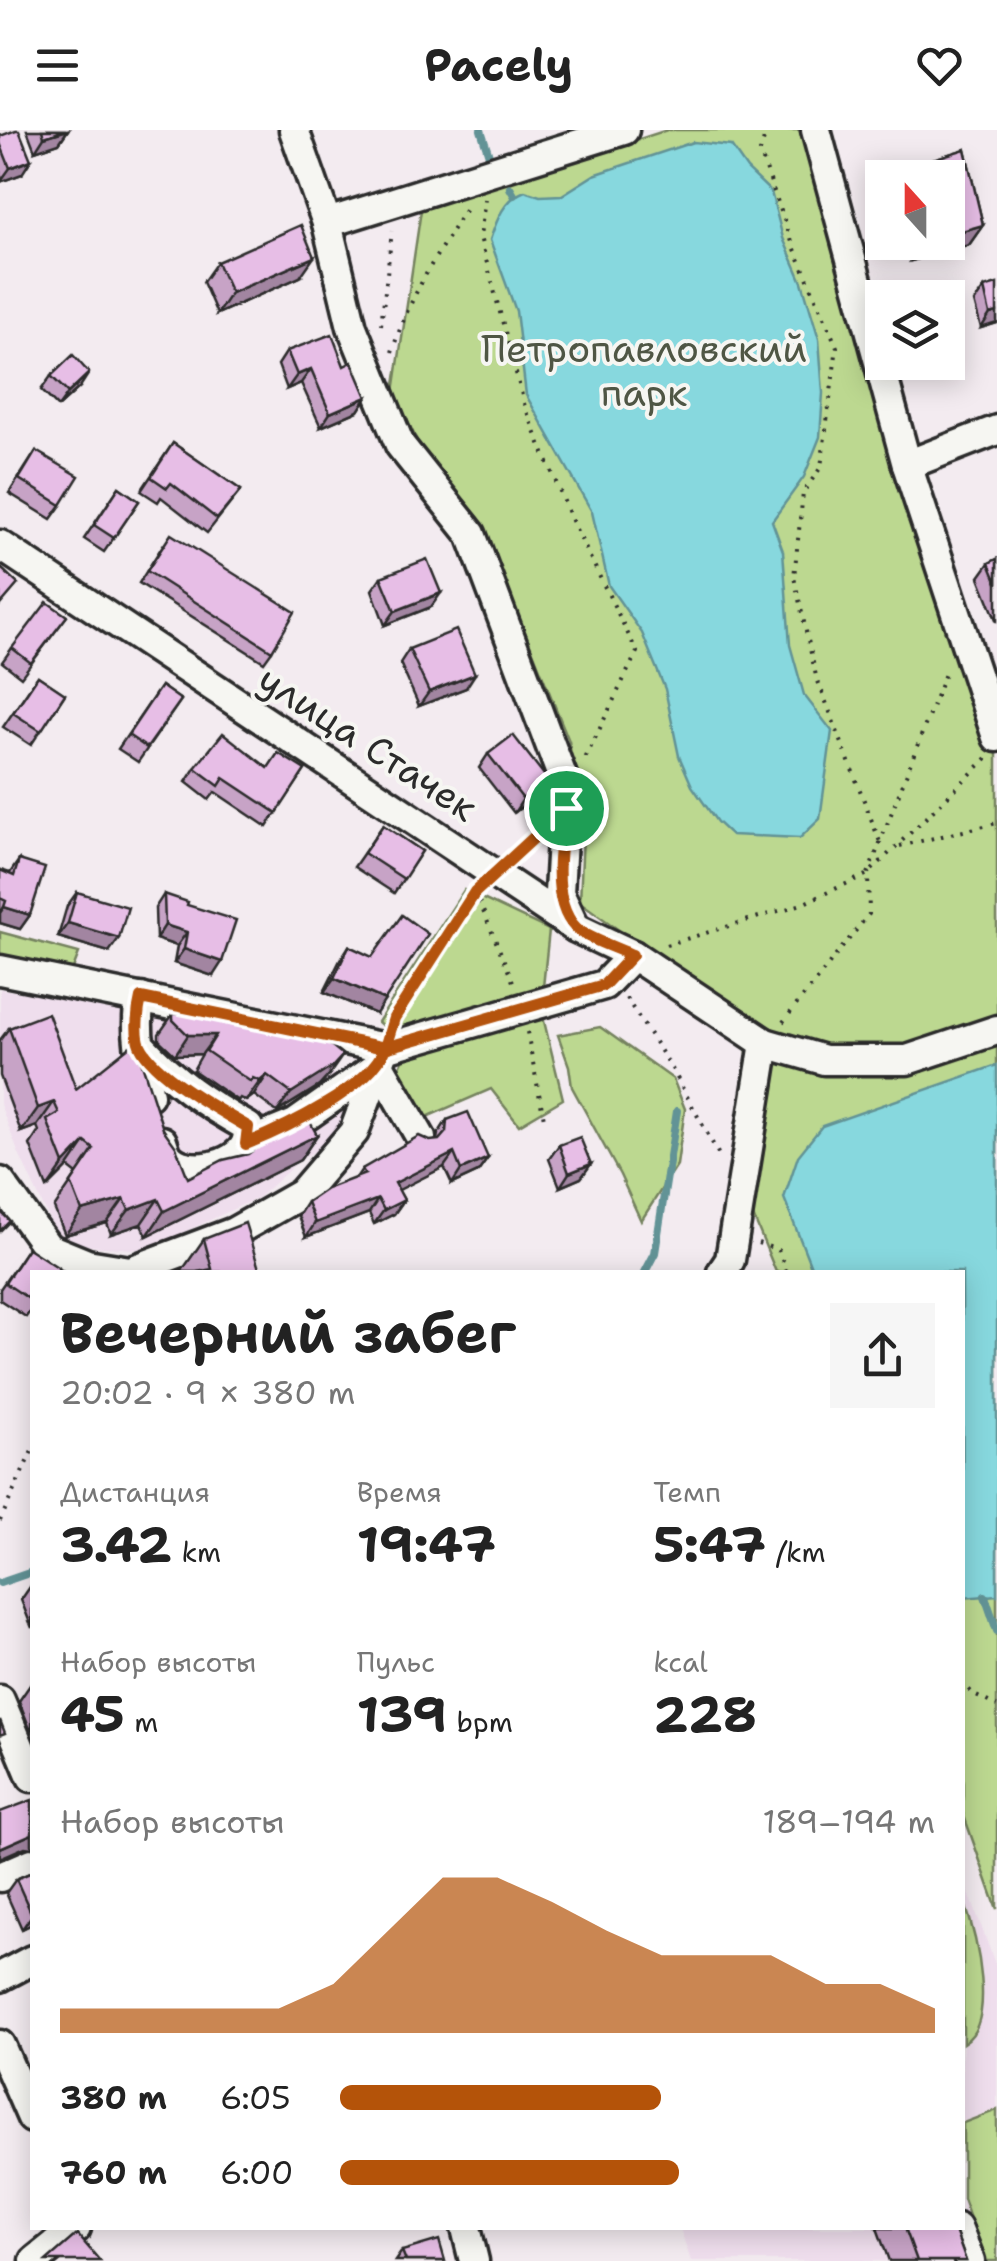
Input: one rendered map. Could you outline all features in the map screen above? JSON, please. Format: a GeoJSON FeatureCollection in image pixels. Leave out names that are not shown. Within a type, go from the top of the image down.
{"type":"FeatureCollection","features":[{"type":"Feature","properties":{"kind":"street"},"geometry":{"type":"LineString","coordinates":[[294,130],[328,223],[352,328],[379,395],[400,445],[472,534],[565,796],[559,893],[576,928]]}},
{"type":"Feature","properties":{"kind":"street"},"geometry":{"type":"LineString","coordinates":[[328,223],[624,130]]}},
{"type":"Feature","properties":{"kind":"street"},"geometry":{"type":"LineString","coordinates":[[816,130],[907,465],[997,737]]}},
{"type":"Feature","properties":{"kind":"street"},"geometry":{"type":"LineString","coordinates":[[907,465],[997,430]]}},
{"type":"Feature","properties":{"kind":"street","name":"улица Стачек"},"geometry":{"type":"LineString","coordinates":[[0,545],[576,928],[632,955],[755,1037],[824,1060],[906,1060],[997,1030]]}},
{"type":"Feature","properties":{"kind":"street"},"geometry":{"type":"LineString","coordinates":[[141,998],[140,1045],[156,1128],[169,1158],[188,1167],[218,1165],[234,1158],[246,1144],[295,1124],[382,1056],[604,985],[632,955]]}},
{"type":"Feature","properties":{"kind":"street"},"geometry":{"type":"LineString","coordinates":[[0,970],[141,998],[382,1056]]}},
{"type":"Feature","properties":{"kind":"street"},"geometry":{"type":"LineString","coordinates":[[723,1270],[730,1260],[734,1234],[755,1037]]}},
{"type":"Feature","properties":{"kind":"street"},"geometry":{"type":"LineString","coordinates":[[140,1045],[169,1077],[206,1104],[248,1127],[246,1144]]}},
{"type":"Feature","properties":{"kind":"street"},"geometry":{"type":"LineString","coordinates":[[382,1056],[421,1138]]}},
{"type":"Feature","properties":{"kind":"street"},"geometry":{"type":"LineString","coordinates":[[138,1270],[237,1245],[300,1194],[354,1132],[382,1056]]}},
{"type":"Feature","properties":{"kind":"street"},"geometry":{"type":"LineString","coordinates":[[0,1182],[48,1248],[87,1264],[119,1270]]}},
{"type":"Feature","properties":{"kind":"street"},"geometry":{"type":"LineString","coordinates":[[0,1700],[30,1771]]}},
{"type":"Feature","properties":{"kind":"street"},"geometry":{"type":"LineString","coordinates":[[0,1877],[30,1865]]}},
{"type":"Feature","properties":{"kind":"street"},"geometry":{"type":"LineString","coordinates":[[0,1977],[30,1961]]}},
{"type":"Feature","properties":{"kind":"street"},"geometry":{"type":"LineString","coordinates":[[0,2045],[30,2113]]}},
{"type":"Feature","properties":{"kind":"street"},"geometry":{"type":"LineString","coordinates":[[466,2230],[474,2261]]}},
{"type":"Feature","properties":{"kind":"street"},"geometry":{"type":"LineString","coordinates":[[958,2230],[970,2261]]}},
{"type":"Feature","properties":{"kind":"street"},"geometry":{"type":"LineString","coordinates":[[35,2261],[82,2233]]}},
{"type":"Feature","properties":{"kind":"path"},"geometry":{"type":"LineString","coordinates":[[768,130],[760,152],[792,242],[837,347],[821,467],[803,493],[794,578],[816,676],[880,842]]}},
{"type":"Feature","properties":{"kind":"path"},"geometry":{"type":"LineString","coordinates":[[379,395],[402,321],[427,269],[488,174]]}},
{"type":"Feature","properties":{"kind":"path"},"geometry":{"type":"LineString","coordinates":[[382,1056],[394,1018],[475,892],[565,796],[637,652],[573,523],[525,407],[480,237],[488,174]]}},
{"type":"Feature","properties":{"kind":"path"},"geometry":{"type":"LineString","coordinates":[[380,338],[390,233],[409,198]]}},
{"type":"Feature","properties":{"kind":"path"},"geometry":{"type":"LineString","coordinates":[[755,1037],[869,914],[868,874],[960,634]]}},
{"type":"Feature","properties":{"kind":"path"},"geometry":{"type":"LineString","coordinates":[[632,955],[802,904],[868,874],[997,748]]}},
{"type":"Feature","properties":{"kind":"path"},"geometry":{"type":"LineString","coordinates":[[895,848],[997,823]]}},
{"type":"Feature","properties":{"kind":"path"},"geometry":{"type":"LineString","coordinates":[[612,976],[670,1065],[723,1162]]}},
{"type":"Feature","properties":{"kind":"path"},"geometry":{"type":"LineString","coordinates":[[734,1234],[778,1250],[786,1270]]}},
{"type":"Feature","properties":{"kind":"path"},"geometry":{"type":"LineString","coordinates":[[0,1521],[30,1455]]}},
{"type":"Feature","properties":{"kind":"path"},"geometry":{"type":"LineString","coordinates":[[965,1685],[974,1695],[997,1706]]}},
{"type":"Feature","properties":{"kind":"shaded area"},"geometry":{"type":"Polygon","coordinates":[[[0,989],[288,1034],[339,1078],[350,1108],[337,1138],[300,1160],[259,1197],[146,1250],[61,1244],[0,1104],[0,989]]]}},
{"type":"Feature","properties":{"kind":"shaded area"},"geometry":{"type":"Polygon","coordinates":[[[965,1882],[997,1969],[997,2261],[691,2261],[681,2230],[965,2230],[965,1882]]]}},
{"type":"Feature","properties":{"kind":"green space","name":"Петропавловский парк"},"geometry":{"type":"Polygon","coordinates":[[[667,130],[802,130],[865,340],[865,380],[877,380],[928,551],[997,752],[997,1909],[965,1819],[965,1270],[775,1270],[751,1211],[746,1022],[580,902],[583,835],[569,741],[479,518],[419,445],[394,392],[421,210],[667,130]]]}},
{"type":"Feature","properties":{"kind":"green space"},"geometry":{"type":"Polygon","coordinates":[[[464,890],[549,930],[543,987],[391,1033],[378,1022],[464,890]]]}},
{"type":"Feature","properties":{"kind":"green space"},"geometry":{"type":"Polygon","coordinates":[[[0,932],[79,953],[72,971],[0,961],[0,932]]]}},
{"type":"Feature","properties":{"kind":"green space"},"geometry":{"type":"Polygon","coordinates":[[[542,1013],[563,1099],[519,1125],[491,1089],[420,1120],[395,1078],[407,1051],[542,1013]]]}},
{"type":"Feature","properties":{"kind":"green space"},"geometry":{"type":"Polygon","coordinates":[[[600,1027],[673,1079],[685,1109],[677,1165],[641,1221],[572,1087],[558,1035],[600,1027]]]}},
{"type":"Feature","properties":{"kind":"green space"},"geometry":{"type":"Polygon","coordinates":[[[965,1905],[981,1979],[982,2000],[973,2033],[965,2041],[965,1905]]]}},
{"type":"Feature","properties":{"kind":"green space"},"geometry":{"type":"Polygon","coordinates":[[[997,2110],[997,2261],[985,2261],[965,2205],[965,2122],[997,2110]]]}},
{"type":"Feature","properties":{"kind":"water"},"geometry":{"type":"Polygon","coordinates":[[[693,142],[731,146],[747,169],[771,192],[819,339],[823,393],[820,437],[804,477],[772,521],[783,551],[790,645],[804,695],[832,731],[820,819],[800,838],[731,835],[692,786],[679,756],[665,689],[642,633],[609,586],[592,512],[526,395],[516,311],[490,240],[507,204],[525,191],[540,196],[562,195],[594,175],[693,142]]]}},
{"type":"Feature","properties":{"kind":"water"},"geometry":{"type":"Polygon","coordinates":[[[997,1065],[997,1595],[965,1598],[965,1270],[812,1270],[784,1198],[798,1156],[822,1126],[997,1065]]]}},
{"type":"Feature","properties":{"kind":"building"},"geometry":{"type":"Polygon","coordinates":[[[16,130],[31,160],[10,168],[0,136],[16,130]]]}},
{"type":"Feature","properties":{"kind":"building"},"geometry":{"type":"Polygon","coordinates":[[[42,130],[66,130],[44,137],[42,130]]]}},
{"type":"Feature","properties":{"kind":"building"},"geometry":{"type":"Polygon","coordinates":[[[965,149],[983,225],[965,230],[965,160],[930,160],[965,149]]]}},
{"type":"Feature","properties":{"kind":"building"},"geometry":{"type":"Polygon","coordinates":[[[301,225],[314,257],[231,293],[217,262],[301,225]]]}},
{"type":"Feature","properties":{"kind":"building"},"geometry":{"type":"Polygon","coordinates":[[[997,284],[997,312],[990,314],[984,288],[997,284]]]}},
{"type":"Feature","properties":{"kind":"building"},"geometry":{"type":"Polygon","coordinates":[[[332,334],[344,366],[352,362],[367,397],[330,413],[311,369],[297,375],[287,351],[332,334]]]}},
{"type":"Feature","properties":{"kind":"building"},"geometry":{"type":"Polygon","coordinates":[[[73,355],[89,373],[68,393],[51,376],[73,355]]]}},
{"type":"Feature","properties":{"kind":"building"},"geometry":{"type":"Polygon","coordinates":[[[173,443],[241,490],[217,519],[171,483],[167,488],[151,477],[173,443]]]}},
{"type":"Feature","properties":{"kind":"building"},"geometry":{"type":"Polygon","coordinates":[[[36,451],[79,476],[61,505],[19,479],[36,451]]]}},
{"type":"Feature","properties":{"kind":"building"},"geometry":{"type":"Polygon","coordinates":[[[119,487],[139,501],[114,538],[94,525],[119,487]]]}},
{"type":"Feature","properties":{"kind":"building"},"geometry":{"type":"Polygon","coordinates":[[[171,534],[295,612],[272,651],[147,571],[171,534]]]}},
{"type":"Feature","properties":{"kind":"building"},"geometry":{"type":"Polygon","coordinates":[[[427,559],[441,593],[395,611],[381,577],[427,559]]]}},
{"type":"Feature","properties":{"kind":"building"},"geometry":{"type":"Polygon","coordinates":[[[997,559],[997,583],[989,563],[997,559]]]}},
{"type":"Feature","properties":{"kind":"building"},"geometry":{"type":"Polygon","coordinates":[[[0,569],[18,584],[0,605],[0,569]]]}},
{"type":"Feature","properties":{"kind":"building"},"geometry":{"type":"Polygon","coordinates":[[[47,602],[67,616],[31,663],[12,648],[47,602]]]}},
{"type":"Feature","properties":{"kind":"building"},"geometry":{"type":"Polygon","coordinates":[[[456,630],[475,674],[429,692],[409,649],[456,630]]]}},
{"type":"Feature","properties":{"kind":"building"},"geometry":{"type":"Polygon","coordinates":[[[38,676],[65,694],[41,731],[13,713],[38,676]]]}},
{"type":"Feature","properties":{"kind":"building"},"geometry":{"type":"Polygon","coordinates":[[[161,686],[181,700],[147,748],[128,735],[161,686]]]}},
{"type":"Feature","properties":{"kind":"building"},"geometry":{"type":"Polygon","coordinates":[[[223,733],[268,768],[278,753],[305,770],[277,813],[224,778],[219,786],[195,768],[223,733]]]}},
{"type":"Feature","properties":{"kind":"building"},"geometry":{"type":"Polygon","coordinates":[[[513,735],[548,780],[523,799],[488,754],[513,735]]]}},
{"type":"Feature","properties":{"kind":"building"},"geometry":{"type":"Polygon","coordinates":[[[383,825],[422,851],[404,879],[364,853],[383,825]]]}},
{"type":"Feature","properties":{"kind":"building"},"geometry":{"type":"Polygon","coordinates":[[[19,860],[45,868],[30,915],[4,907],[6,901],[0,898],[0,870],[14,876],[19,860]]]}},
{"type":"Feature","properties":{"kind":"building"},"geometry":{"type":"Polygon","coordinates":[[[77,892],[128,907],[119,938],[68,923],[77,892]]]}},
{"type":"Feature","properties":{"kind":"building"},"geometry":{"type":"Polygon","coordinates":[[[164,894],[236,920],[222,962],[184,949],[187,932],[165,925],[164,894]]]}},
{"type":"Feature","properties":{"kind":"building"},"geometry":{"type":"Polygon","coordinates":[[[402,915],[428,934],[385,1000],[334,978],[349,946],[372,957],[402,915]]]}},
{"type":"Feature","properties":{"kind":"building"},"geometry":{"type":"Polygon","coordinates":[[[229,1012],[311,1029],[343,1055],[332,1067],[291,1093],[267,1075],[251,1082],[206,1051],[216,1035],[188,1035],[173,1020],[173,1014],[229,1012]]]}},
{"type":"Feature","properties":{"kind":"building"},"geometry":{"type":"Polygon","coordinates":[[[48,1013],[76,1089],[135,1042],[163,1129],[176,1147],[188,1178],[223,1160],[248,1154],[274,1134],[309,1120],[317,1135],[164,1211],[158,1199],[129,1210],[124,1199],[82,1211],[71,1183],[94,1149],[85,1142],[64,1164],[47,1120],[59,1113],[54,1102],[38,1108],[9,1028],[48,1013]]]}},
{"type":"Feature","properties":{"kind":"building"},"geometry":{"type":"Polygon","coordinates":[[[468,1112],[488,1158],[461,1170],[454,1153],[395,1183],[404,1200],[384,1210],[378,1199],[315,1223],[307,1202],[326,1189],[365,1174],[362,1169],[419,1136],[439,1140],[446,1132],[447,1120],[468,1112]]]}},
{"type":"Feature","properties":{"kind":"building"},"geometry":{"type":"Polygon","coordinates":[[[580,1137],[591,1164],[569,1173],[559,1145],[580,1137]]]}},
{"type":"Feature","properties":{"kind":"building"},"geometry":{"type":"Polygon","coordinates":[[[0,1211],[10,1221],[0,1231],[0,1211]]]}},
{"type":"Feature","properties":{"kind":"building"},"geometry":{"type":"Polygon","coordinates":[[[245,1223],[259,1270],[207,1270],[212,1269],[204,1239],[245,1223]]]}},
{"type":"Feature","properties":{"kind":"building"},"geometry":{"type":"Polygon","coordinates":[[[28,1248],[59,1268],[30,1270],[30,1300],[5,1283],[28,1248]]]}},
{"type":"Feature","properties":{"kind":"building"},"geometry":{"type":"Polygon","coordinates":[[[30,1801],[30,1835],[0,1848],[0,1812],[30,1801]]]}},
{"type":"Feature","properties":{"kind":"building"},"geometry":{"type":"Polygon","coordinates":[[[30,1873],[30,1910],[16,1879],[30,1873]]]}},
{"type":"Feature","properties":{"kind":"building"},"geometry":{"type":"Polygon","coordinates":[[[906,2230],[955,2230],[966,2261],[917,2261],[906,2230]]]}},
{"type":"Feature","properties":{"kind":"building"},"geometry":{"type":"Polygon","coordinates":[[[77,2234],[100,2261],[46,2261],[77,2234]]]}},
{"type":"Feature","properties":{"kind":"building"},"geometry":{"type":"Polygon","coordinates":[[[439,2240],[445,2261],[406,2261],[402,2251],[439,2240]]]}},
{"type":"Feature","properties":{"kind":"waterway"},"geometry":{"type":"LineString","coordinates":[[481,130],[489,155]]}},
{"type":"Feature","properties":{"kind":"waterway"},"geometry":{"type":"LineString","coordinates":[[510,188],[514,195]]}},
{"type":"Feature","properties":{"kind":"waterway"},"geometry":{"type":"LineString","coordinates":[[646,1270],[655,1253],[677,1111]]}},
{"type":"Feature","properties":{"kind":"waterway"},"geometry":{"type":"LineString","coordinates":[[0,1583],[30,1573]]}},
{"type":"Feature","properties":{"kind":"waterway"},"geometry":{"type":"LineString","coordinates":[[985,1596],[997,1631]]}},
{"type":"Feature","properties":{"kind":"route"},"geometry":{"type":"LineString","coordinates":[[566,808],[475,892],[394,1018],[385,1048],[141,998],[140,1045],[169,1077],[206,1104],[248,1127],[246,1144],[295,1124],[379,1065],[385,1048],[604,985],[632,955],[576,928],[559,893],[559,849],[566,808]]}}]}
